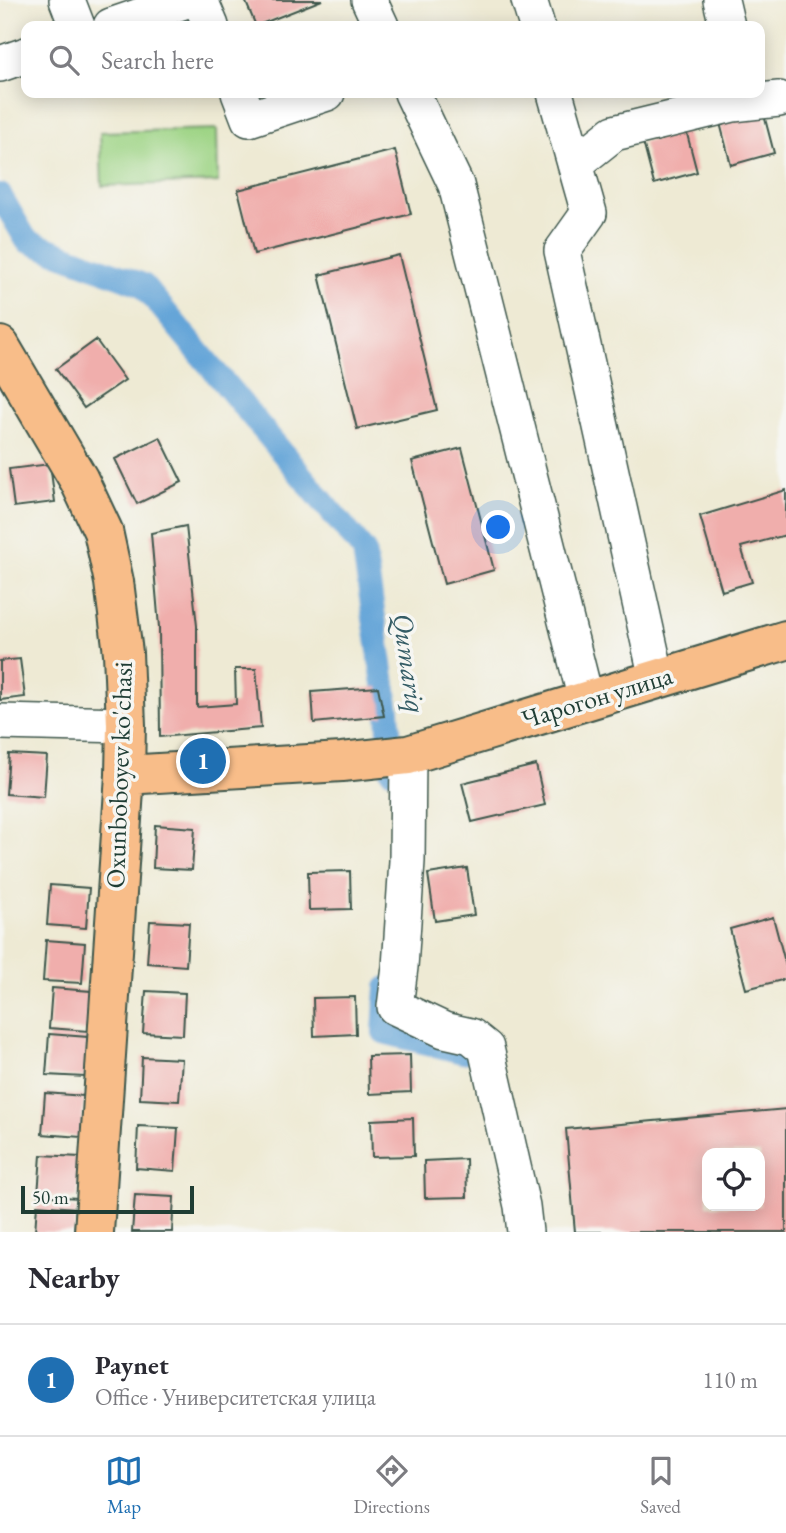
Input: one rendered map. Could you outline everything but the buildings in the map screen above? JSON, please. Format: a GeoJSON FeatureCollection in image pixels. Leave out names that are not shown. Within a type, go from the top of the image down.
{"type":"FeatureCollection","features":[{"type":"Feature","properties":{"kind":"main road","name":"Oxunboboyev ko'chasi"},"geometry":{"type":"LineString","coordinates":[[0,346],[79,480],[103,531],[114,582],[123,653],[127,725],[125,775],[94,1232]]}},
{"type":"Feature","properties":{"kind":"main road","name":"Чарогон улица"},"geometry":{"type":"LineString","coordinates":[[125,775],[342,762],[408,755],[786,640]]}},
{"type":"Feature","properties":{"kind":"street"},"geometry":{"type":"LineString","coordinates":[[67,0],[75,21]]}},
{"type":"Feature","properties":{"kind":"street"},"geometry":{"type":"LineString","coordinates":[[126,21],[187,0]]}},
{"type":"Feature","properties":{"kind":"street"},"geometry":{"type":"LineString","coordinates":[[200,0],[209,21]]}},
{"type":"Feature","properties":{"kind":"street"},"geometry":{"type":"LineString","coordinates":[[369,0],[379,21]]}},
{"type":"Feature","properties":{"kind":"street"},"geometry":{"type":"LineString","coordinates":[[529,0],[535,21]]}},
{"type":"Feature","properties":{"kind":"street"},"geometry":{"type":"LineString","coordinates":[[721,0],[726,21]]}},
{"type":"Feature","properties":{"kind":"street"},"geometry":{"type":"LineString","coordinates":[[0,64],[21,57]]}},
{"type":"Feature","properties":{"kind":"street"},"geometry":{"type":"LineString","coordinates":[[241,98],[249,119],[312,98]]}},
{"type":"Feature","properties":{"kind":"street"},"geometry":{"type":"LineString","coordinates":[[414,98],[456,185],[586,700]]}},
{"type":"Feature","properties":{"kind":"street"},"geometry":{"type":"LineString","coordinates":[[556,98],[589,212],[562,251],[657,679]]}},
{"type":"Feature","properties":{"kind":"street"},"geometry":{"type":"LineString","coordinates":[[575,164],[614,133],[758,98]]}},
{"type":"Feature","properties":{"kind":"street"},"geometry":{"type":"LineString","coordinates":[[0,722],[127,725]]}},
{"type":"Feature","properties":{"kind":"street"},"geometry":{"type":"LineString","coordinates":[[408,755],[407,861],[395,1007],[444,1030],[471,1035],[486,1048],[522,1206],[525,1232]]}},
{"type":"Feature","properties":{"kind":"green space"},"geometry":{"type":"Polygon","coordinates":[[[217,129],[218,182],[102,186],[100,132],[217,129]]]}},
{"type":"Feature","properties":{"kind":"waterway","name":"Qumariq"},"geometry":{"type":"LineString","coordinates":[[0,195],[27,241],[143,285],[364,551],[388,711],[391,770]]}},
{"type":"Feature","properties":{"kind":"waterway","name":"Qumariq"},"geometry":{"type":"LineString","coordinates":[[387,988],[384,1032],[463,1052]]}},
{"type":"Feature","properties":{"kind":"place","name":"Paynet"},"geometry":{"type":"Point","coordinates":[203,761]}}]}
